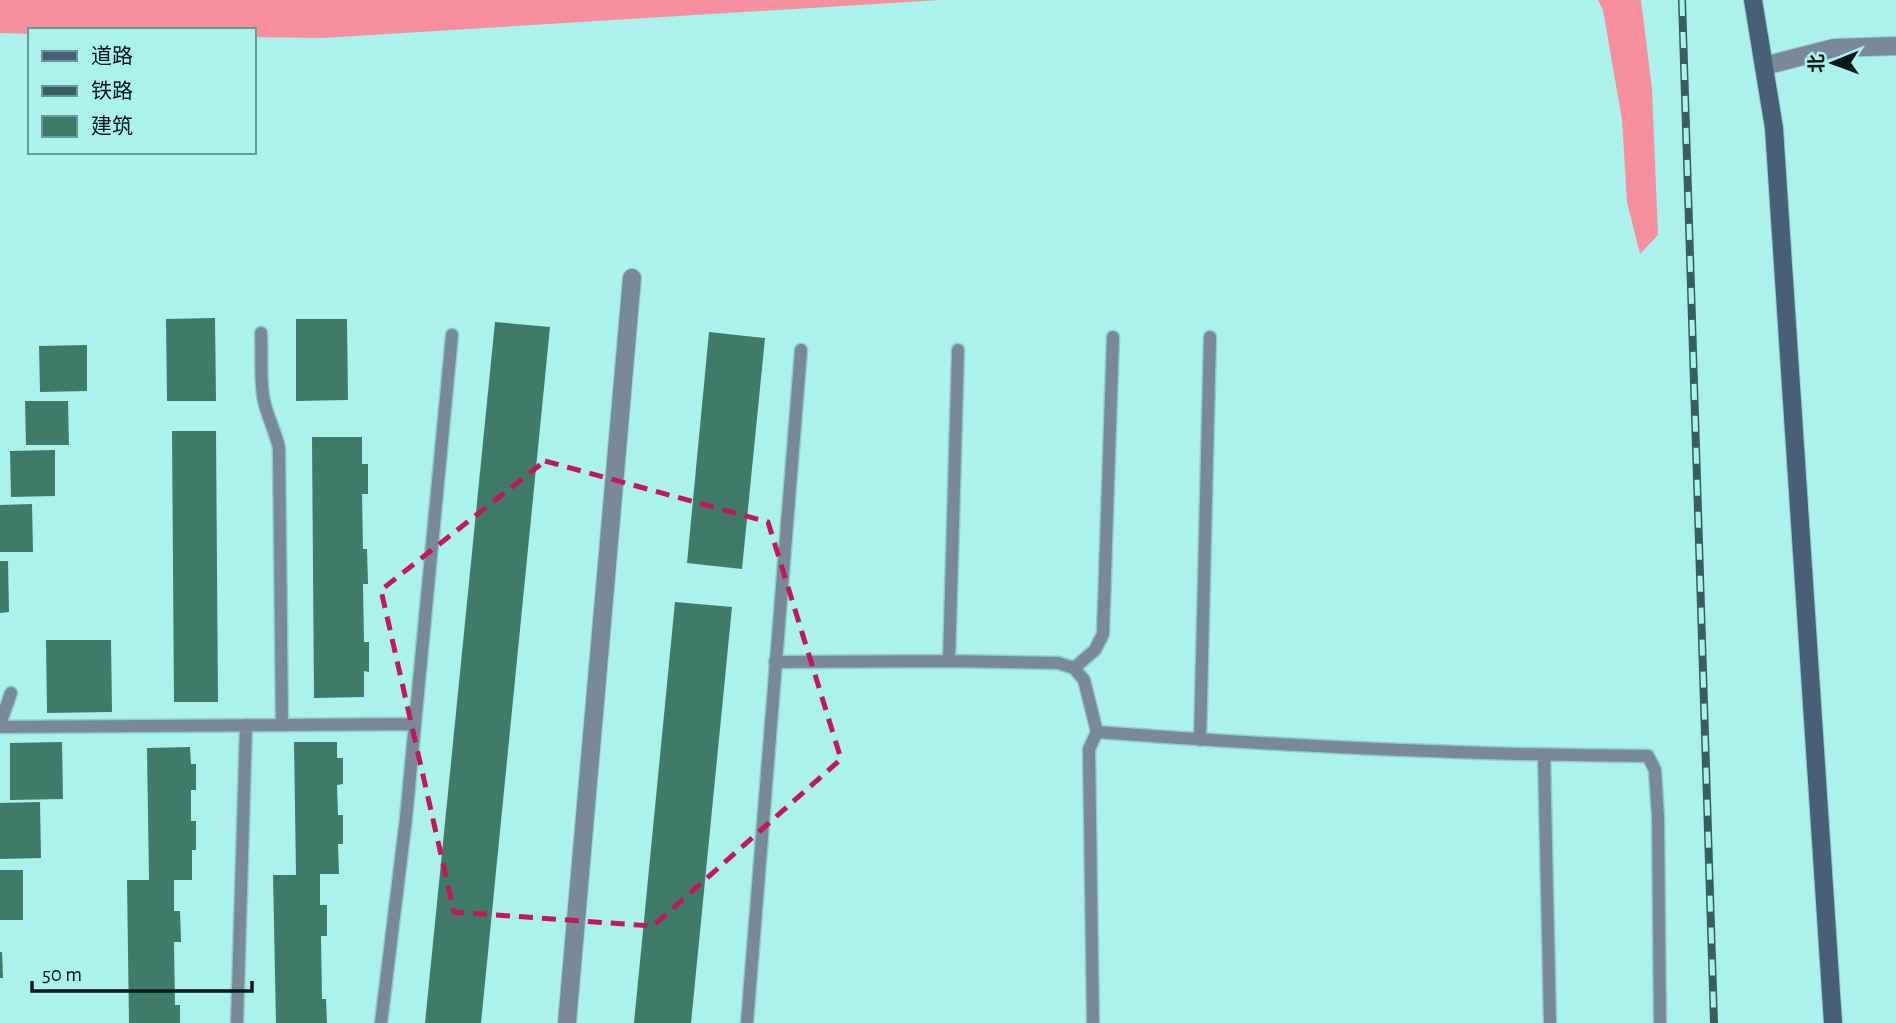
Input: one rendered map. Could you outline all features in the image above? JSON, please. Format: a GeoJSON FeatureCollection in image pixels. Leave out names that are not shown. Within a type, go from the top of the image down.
{"type":"FeatureCollection","features":[{"type":"Feature","properties":{"kind":"street"},"geometry":{"type":"LineString","coordinates":[[1753,0],[1774,128],[1833,1023]]}},
{"type":"Feature","properties":{"kind":"street"},"geometry":{"type":"LineString","coordinates":[[1764,66],[1834,48],[1896,46]]}},
{"type":"Feature","properties":{"kind":"street"},"geometry":{"type":"LineString","coordinates":[[567,1023],[632,278]]}},
{"type":"Feature","properties":{"kind":"lane"},"geometry":{"type":"LineString","coordinates":[[261,333],[263,396],[279,447],[282,725]]}},
{"type":"Feature","properties":{"kind":"lane"},"geometry":{"type":"LineString","coordinates":[[381,1023],[406,818],[452,335]]}},
{"type":"Feature","properties":{"kind":"lane"},"geometry":{"type":"LineString","coordinates":[[1074,668],[1095,650],[1103,634],[1113,337]]}},
{"type":"Feature","properties":{"kind":"lane"},"geometry":{"type":"LineString","coordinates":[[1200,740],[1210,337]]}},
{"type":"Feature","properties":{"kind":"lane"},"geometry":{"type":"LineString","coordinates":[[747,1023],[801,350]]}},
{"type":"Feature","properties":{"kind":"lane"},"geometry":{"type":"LineString","coordinates":[[949,661],[958,350]]}},
{"type":"Feature","properties":{"kind":"lane"},"geometry":{"type":"LineString","coordinates":[[775,662],[1058,663],[1074,668],[1084,680],[1097,732],[1089,749],[1093,1023]]}},
{"type":"Feature","properties":{"kind":"lane"},"geometry":{"type":"LineString","coordinates":[[11,693],[0,725],[414,724]]}},
{"type":"Feature","properties":{"kind":"lane"},"geometry":{"type":"LineString","coordinates":[[237,1023],[246,725]]}},
{"type":"Feature","properties":{"kind":"lane"},"geometry":{"type":"LineString","coordinates":[[1097,732],[1355,748],[1648,756],[1655,770],[1658,817],[1660,1023]]}},
{"type":"Feature","properties":{"kind":"lane"},"geometry":{"type":"LineString","coordinates":[[1544,755],[1550,1023]]}},
{"type":"Feature","properties":{"kind":"highlighted area"},"geometry":{"type":"Polygon","coordinates":[[[545,461],[768,522],[841,759],[653,926],[454,912],[381,590],[545,461]]]}},
{"type":"Feature","properties":{"kind":"shaded area"},"geometry":{"type":"Polygon","coordinates":[[[0,0],[940,0],[322,38],[256,37],[256,28],[28,28],[28,34],[0,33],[0,0]]]}},
{"type":"Feature","properties":{"kind":"shaded area"},"geometry":{"type":"Polygon","coordinates":[[[1598,0],[1641,0],[1652,89],[1658,235],[1640,254],[1627,202],[1622,120],[1603,10],[1598,0]]]}},
{"type":"Feature","properties":{"kind":"building"},"geometry":{"type":"Polygon","coordinates":[[[215,318],[216,401],[167,401],[166,319],[215,318]]]}},
{"type":"Feature","properties":{"kind":"building"},"geometry":{"type":"Polygon","coordinates":[[[296,319],[347,319],[348,400],[296,401],[296,319]]]}},
{"type":"Feature","properties":{"kind":"building"},"geometry":{"type":"Polygon","coordinates":[[[495,322],[550,327],[481,1023],[425,1023],[495,322]]]}},
{"type":"Feature","properties":{"kind":"building"},"geometry":{"type":"Polygon","coordinates":[[[709,332],[765,338],[742,569],[687,563],[709,332]]]}},
{"type":"Feature","properties":{"kind":"building"},"geometry":{"type":"Polygon","coordinates":[[[87,345],[87,391],[40,392],[39,346],[87,345]]]}},
{"type":"Feature","properties":{"kind":"building"},"geometry":{"type":"Polygon","coordinates":[[[25,401],[68,401],[69,445],[26,445],[25,401]]]}},
{"type":"Feature","properties":{"kind":"building"},"geometry":{"type":"Polygon","coordinates":[[[172,431],[216,431],[218,702],[174,702],[172,431]]]}},
{"type":"Feature","properties":{"kind":"building"},"geometry":{"type":"Polygon","coordinates":[[[312,437],[362,437],[362,464],[368,464],[368,494],[362,494],[363,549],[367,549],[368,584],[363,584],[364,642],[369,642],[369,672],[364,671],[364,697],[314,698],[312,437]]]}},
{"type":"Feature","properties":{"kind":"building"},"geometry":{"type":"Polygon","coordinates":[[[55,450],[55,496],[11,497],[10,451],[55,450]]]}},
{"type":"Feature","properties":{"kind":"building"},"geometry":{"type":"Polygon","coordinates":[[[32,504],[33,552],[0,552],[0,505],[32,504]]]}},
{"type":"Feature","properties":{"kind":"building"},"geometry":{"type":"Polygon","coordinates":[[[0,561],[8,561],[9,612],[0,613],[0,561]]]}},
{"type":"Feature","properties":{"kind":"building"},"geometry":{"type":"Polygon","coordinates":[[[675,602],[732,607],[691,1023],[634,1023],[675,602]]]}},
{"type":"Feature","properties":{"kind":"building"},"geometry":{"type":"Polygon","coordinates":[[[46,640],[111,640],[112,712],[47,713],[46,640]]]}},
{"type":"Feature","properties":{"kind":"building"},"geometry":{"type":"Polygon","coordinates":[[[62,742],[63,799],[10,800],[10,743],[62,742]]]}},
{"type":"Feature","properties":{"kind":"building"},"geometry":{"type":"Polygon","coordinates":[[[294,742],[337,742],[337,758],[343,758],[343,784],[337,785],[338,815],[343,815],[343,844],[338,844],[339,874],[320,874],[320,905],[327,905],[327,936],[321,936],[322,999],[326,999],[327,1023],[276,1023],[273,875],[296,875],[294,742]]]}},
{"type":"Feature","properties":{"kind":"building"},"geometry":{"type":"Polygon","coordinates":[[[190,747],[191,764],[196,764],[196,790],[191,790],[191,821],[196,821],[196,850],[192,850],[192,880],[174,880],[174,911],[180,911],[181,942],[174,942],[175,1005],[180,1005],[180,1023],[129,1023],[127,880],[149,880],[147,748],[190,747]]]}},
{"type":"Feature","properties":{"kind":"building"},"geometry":{"type":"Polygon","coordinates":[[[40,802],[41,858],[0,859],[0,803],[40,802]]]}},
{"type":"Feature","properties":{"kind":"building"},"geometry":{"type":"Polygon","coordinates":[[[0,870],[23,870],[23,920],[0,920],[0,870]]]}},
{"type":"Feature","properties":{"kind":"building"},"geometry":{"type":"Polygon","coordinates":[[[2,952],[3,978],[0,978],[2,952]]]}},
{"type":"Feature","properties":{"kind":"railway"},"geometry":{"type":"LineString","coordinates":[[1682,0],[1714,1023]]}}]}
